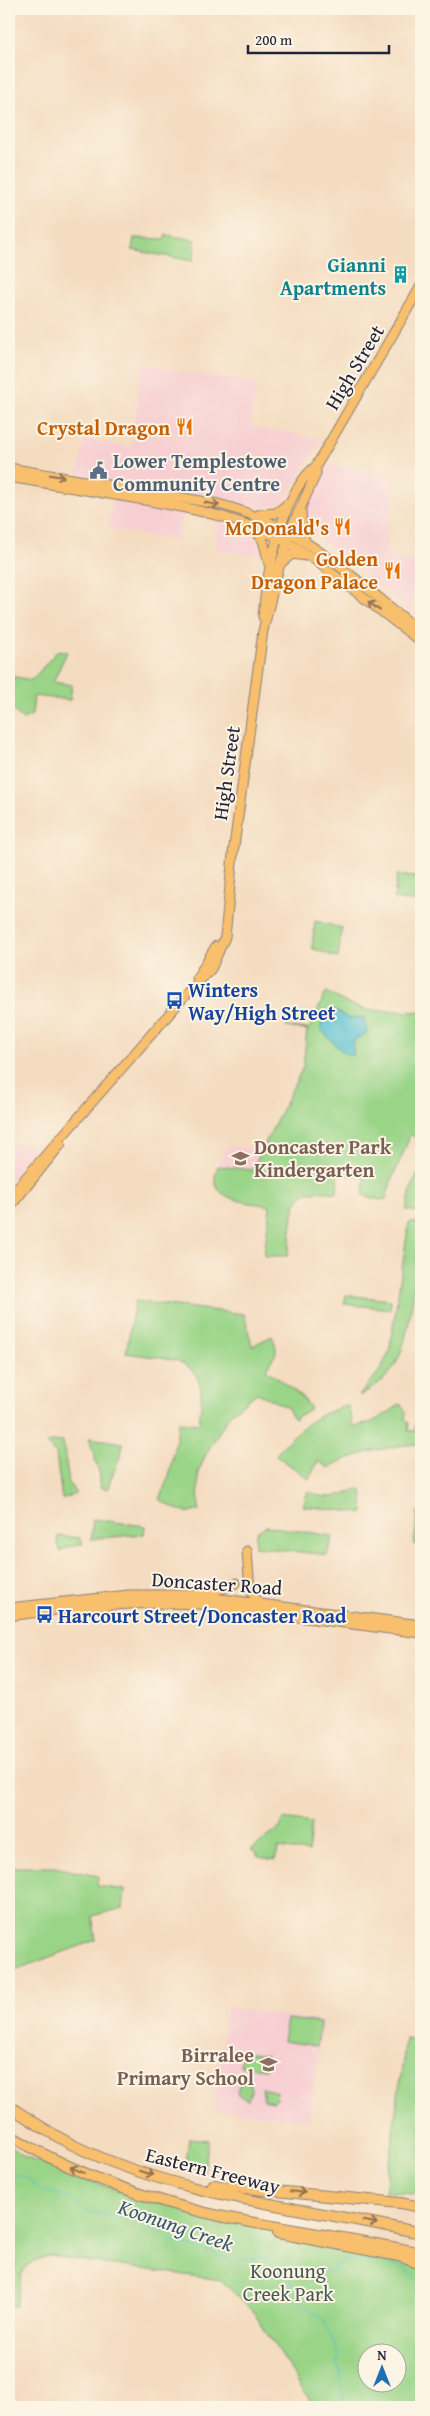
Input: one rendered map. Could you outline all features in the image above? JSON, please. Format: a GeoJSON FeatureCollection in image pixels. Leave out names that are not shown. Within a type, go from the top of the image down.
{"type":"FeatureCollection","features":[{"type":"Feature","properties":{"kind":"highway","name":"Eastern Freeway"},"geometry":{"type":"LineString","coordinates":[[9,2106],[73,2145],[110,2161],[180,2183],[421,2233]]}},
{"type":"Feature","properties":{"kind":"highway","name":"Eastern Freeway"},"geometry":{"type":"LineString","coordinates":[[9,2134],[60,2163],[101,2180],[197,2211],[421,2254]]}},
{"type":"Feature","properties":{"kind":"highway"},"geometry":{"type":"LineString","coordinates":[[101,2180],[179,2210],[237,2225],[399,2256],[421,2264]]}},
{"type":"Feature","properties":{"kind":"highway"},"geometry":{"type":"LineString","coordinates":[[180,2183],[261,2189],[421,2207]]}},
{"type":"Feature","properties":{"kind":"main road","name":"High Street"},"geometry":{"type":"LineString","coordinates":[[263,631],[262,621],[269,567],[281,526],[316,474],[316,466],[421,286]]}},
{"type":"Feature","properties":{"kind":"main road"},"geometry":{"type":"LineString","coordinates":[[9,468],[271,515],[297,501],[302,533],[305,540]]}},
{"type":"Feature","properties":{"kind":"main road"},"geometry":{"type":"LineString","coordinates":[[9,477],[180,506],[249,524],[288,542],[312,557],[421,642]]}},
{"type":"Feature","properties":{"kind":"main road","name":"High Street"},"geometry":{"type":"LineString","coordinates":[[9,1197],[184,997],[206,976],[216,961],[225,937],[225,920],[263,631],[279,565],[288,542],[297,501]]}},
{"type":"Feature","properties":{"kind":"main road"},"geometry":{"type":"LineString","coordinates":[[248,512],[281,526],[305,540],[421,632]]}},
{"type":"Feature","properties":{"kind":"main road"},"geometry":{"type":"LineString","coordinates":[[249,524],[263,540],[269,567]]}},
{"type":"Feature","properties":{"kind":"main road"},"geometry":{"type":"LineString","coordinates":[[279,565],[286,557],[292,554],[312,557]]}},
{"type":"Feature","properties":{"kind":"main road","name":"High Street"},"geometry":{"type":"LineString","coordinates":[[9,1208],[48,1163],[70,1129]]}},
{"type":"Feature","properties":{"kind":"main road"},"geometry":{"type":"LineString","coordinates":[[247,1551],[250,1590],[258,1602]]}},
{"type":"Feature","properties":{"kind":"main road"},"geometry":{"type":"LineString","coordinates":[[192,1595],[228,1587],[236,1583]]}},
{"type":"Feature","properties":{"kind":"main road","name":"Doncaster Road"},"geometry":{"type":"LineString","coordinates":[[9,1608],[129,1596],[192,1595],[258,1602],[418,1629]]}},
{"type":"Feature","properties":{"kind":"main road"},"geometry":{"type":"LineString","coordinates":[[236,1610],[237,1600]]}},
{"type":"Feature","properties":{"kind":"main road","name":"Doncaster Road"},"geometry":{"type":"LineString","coordinates":[[9,1616],[139,1603],[198,1604],[236,1610],[418,1629]]}},
{"type":"Feature","properties":{"kind":"shaded area"},"geometry":{"type":"Polygon","coordinates":[[[143,363],[174,371],[257,384],[251,420],[253,427],[322,439],[283,502],[258,510],[152,487],[77,474],[85,440],[131,447],[143,363]]]}},
{"type":"Feature","properties":{"kind":"shaded area"},"geometry":{"type":"Polygon","coordinates":[[[328,464],[396,478],[385,555],[416,563],[410,611],[309,530],[305,517],[309,500],[328,464]]]}},
{"type":"Feature","properties":{"kind":"shaded area"},"geometry":{"type":"Polygon","coordinates":[[[113,500],[183,514],[178,541],[108,529],[113,500]]]}},
{"type":"Feature","properties":{"kind":"shaded area"},"geometry":{"type":"Polygon","coordinates":[[[219,521],[237,526],[253,534],[262,550],[262,556],[215,550],[219,521]]]}},
{"type":"Feature","properties":{"kind":"shaded area"},"geometry":{"type":"Polygon","coordinates":[[[9,1141],[37,1149],[24,1165],[21,1165],[17,1179],[9,1177],[9,1141]]]}},
{"type":"Feature","properties":{"kind":"shaded area","name":"Doncaster Park Kindergarten"},"geometry":{"type":"Polygon","coordinates":[[[228,1146],[262,1150],[252,1170],[218,1166],[228,1146]]]}},
{"type":"Feature","properties":{"kind":"shaded area","name":"Birralee Primary School"},"geometry":{"type":"Polygon","coordinates":[[[226,2007],[323,2021],[309,2120],[214,2110],[226,2007]]]}},
{"type":"Feature","properties":{"kind":"green space"},"geometry":{"type":"Polygon","coordinates":[[[166,235],[196,240],[193,261],[132,250],[134,238],[165,239],[166,235]]]}},
{"type":"Feature","properties":{"kind":"green space"},"geometry":{"type":"Polygon","coordinates":[[[58,650],[67,652],[53,682],[72,685],[70,700],[34,696],[32,715],[23,719],[9,707],[9,676],[32,680],[58,650]]]}},
{"type":"Feature","properties":{"kind":"green space"},"geometry":{"type":"Polygon","coordinates":[[[397,875],[421,878],[420,902],[394,899],[397,875]]]}},
{"type":"Feature","properties":{"kind":"green space"},"geometry":{"type":"Polygon","coordinates":[[[315,921],[342,928],[338,958],[312,948],[315,921]]]}},
{"type":"Feature","properties":{"kind":"green space"},"geometry":{"type":"Polygon","coordinates":[[[326,992],[346,1003],[366,1010],[421,1012],[421,1146],[416,1143],[417,1137],[410,1135],[386,1199],[380,1200],[363,1195],[365,1178],[339,1174],[337,1193],[309,1192],[302,1195],[294,1210],[287,1256],[264,1256],[270,1206],[230,1198],[222,1193],[217,1186],[215,1178],[218,1166],[252,1170],[303,1067],[307,1030],[286,1027],[309,1029],[326,992]]]}},
{"type":"Feature","properties":{"kind":"green space"},"geometry":{"type":"Polygon","coordinates":[[[421,1168],[421,1195],[418,1212],[406,1210],[412,1186],[421,1168]]]}},
{"type":"Feature","properties":{"kind":"green space"},"geometry":{"type":"Polygon","coordinates":[[[409,1222],[418,1223],[418,1238],[415,1278],[404,1341],[392,1370],[381,1382],[359,1396],[380,1370],[389,1353],[409,1222]]]}},
{"type":"Feature","properties":{"kind":"green space"},"geometry":{"type":"Polygon","coordinates":[[[346,1295],[391,1300],[390,1309],[344,1304],[346,1295]]]}},
{"type":"Feature","properties":{"kind":"green space"},"geometry":{"type":"Polygon","coordinates":[[[135,1301],[244,1314],[252,1346],[272,1336],[276,1350],[266,1369],[301,1396],[311,1408],[294,1419],[287,1407],[257,1393],[230,1414],[207,1452],[198,1473],[199,1510],[194,1512],[178,1510],[159,1499],[169,1476],[179,1422],[199,1424],[200,1386],[193,1372],[186,1365],[176,1360],[126,1353],[135,1301]]]}},
{"type":"Feature","properties":{"kind":"green space"},"geometry":{"type":"Polygon","coordinates":[[[400,1404],[406,1412],[405,1419],[409,1423],[408,1431],[414,1431],[416,1423],[421,1423],[421,1444],[373,1451],[347,1459],[328,1468],[318,1461],[309,1479],[276,1455],[299,1431],[326,1413],[348,1406],[353,1426],[366,1424],[378,1419],[400,1404]]]}},
{"type":"Feature","properties":{"kind":"green space"},"geometry":{"type":"Polygon","coordinates":[[[89,1438],[123,1443],[121,1455],[108,1489],[100,1487],[100,1476],[89,1438]]]}},
{"type":"Feature","properties":{"kind":"green space"},"geometry":{"type":"Polygon","coordinates":[[[63,1441],[69,1483],[76,1494],[62,1499],[56,1454],[46,1443],[63,1441]]]}},
{"type":"Feature","properties":{"kind":"green space"},"geometry":{"type":"Polygon","coordinates":[[[359,1489],[362,1491],[364,1513],[303,1506],[308,1491],[319,1496],[332,1497],[359,1489]]]}},
{"type":"Feature","properties":{"kind":"green space"},"geometry":{"type":"Polygon","coordinates":[[[417,1512],[421,1512],[421,1545],[414,1544],[417,1512]]]}},
{"type":"Feature","properties":{"kind":"green space"},"geometry":{"type":"Polygon","coordinates":[[[93,1519],[145,1526],[144,1534],[91,1539],[93,1519]]]}},
{"type":"Feature","properties":{"kind":"green space"},"geometry":{"type":"Polygon","coordinates":[[[266,1526],[333,1536],[327,1555],[255,1547],[256,1532],[266,1526]]]}},
{"type":"Feature","properties":{"kind":"green space"},"geometry":{"type":"Polygon","coordinates":[[[58,1536],[80,1538],[83,1544],[65,1548],[61,1552],[57,1542],[58,1536]]]}},
{"type":"Feature","properties":{"kind":"green space"},"geometry":{"type":"Polygon","coordinates":[[[282,1819],[312,1823],[308,1852],[278,1848],[276,1860],[258,1857],[251,1850],[281,1827],[282,1819]]]}},
{"type":"Feature","properties":{"kind":"green space"},"geometry":{"type":"Polygon","coordinates":[[[9,1867],[54,1867],[98,1876],[97,1886],[125,1890],[123,1908],[92,1916],[96,1940],[9,1972],[9,1867]]]}},
{"type":"Feature","properties":{"kind":"green space"},"geometry":{"type":"Polygon","coordinates":[[[287,2019],[320,2023],[317,2046],[283,2041],[287,2019]]]}},
{"type":"Feature","properties":{"kind":"green space"},"geometry":{"type":"Polygon","coordinates":[[[406,2038],[421,2040],[421,2195],[385,2191],[406,2038]]]}},
{"type":"Feature","properties":{"kind":"green space"},"geometry":{"type":"Polygon","coordinates":[[[242,2052],[267,2055],[265,2069],[240,2066],[242,2052]]]}},
{"type":"Feature","properties":{"kind":"green space"},"geometry":{"type":"Polygon","coordinates":[[[240,2081],[250,2082],[251,2091],[248,2100],[237,2094],[240,2081]]]}},
{"type":"Feature","properties":{"kind":"green space"},"geometry":{"type":"Polygon","coordinates":[[[262,2088],[277,2092],[276,2099],[272,2102],[264,2100],[262,2088]]]}},
{"type":"Feature","properties":{"kind":"green space"},"geometry":{"type":"Polygon","coordinates":[[[189,2138],[209,2140],[204,2171],[186,2165],[189,2138]]]}},
{"type":"Feature","properties":{"kind":"green space","name":"Koonung Creek Park"},"geometry":{"type":"Polygon","coordinates":[[[9,2144],[24,2157],[133,2196],[421,2266],[421,2407],[314,2407],[254,2313],[221,2280],[49,2256],[31,2263],[22,2273],[16,2306],[9,2307],[9,2278],[17,2263],[9,2258],[9,2144]]]}},
{"type":"Feature","properties":{"kind":"water"},"geometry":{"type":"Polygon","coordinates":[[[334,1009],[347,1018],[364,1018],[367,1033],[354,1040],[353,1055],[340,1049],[321,1029],[324,1016],[328,1011],[334,1009]]]}},
{"type":"Feature","properties":{"kind":"waterway","name":"Koonung Creek"},"geometry":{"type":"LineString","coordinates":[[9,2173],[27,2178],[40,2190],[62,2195],[86,2211],[126,2218],[143,2224],[176,2243],[209,2251],[231,2262],[259,2257],[276,2262],[284,2270],[299,2275],[314,2276],[324,2274],[345,2260],[369,2259],[402,2267],[421,2282]]}},
{"type":"Feature","properties":{"kind":"waterway"},"geometry":{"type":"LineString","coordinates":[[284,2270],[293,2287]]}},
{"type":"Feature","properties":{"kind":"waterway"},"geometry":{"type":"LineString","coordinates":[[295,2292],[310,2310],[324,2320],[339,2355],[336,2365],[340,2370],[344,2407]]}},
{"type":"Feature","properties":{"kind":"place","name":"Gianni Apartments"},"geometry":{"type":"Point","coordinates":[400,275]}},
{"type":"Feature","properties":{"kind":"place","name":"Crystal Dragon"},"geometry":{"type":"Point","coordinates":[184,427]}},
{"type":"Feature","properties":{"kind":"place","name":"Lower Templestowe Community Centre"},"geometry":{"type":"Point","coordinates":[99,471]}},
{"type":"Feature","properties":{"kind":"place","name":"McDonald's"},"geometry":{"type":"Point","coordinates":[343,527]}},
{"type":"Feature","properties":{"kind":"place","name":"Golden Dragon Palace"},"geometry":{"type":"Point","coordinates":[392,570]}},
{"type":"Feature","properties":{"kind":"place","name":"Winters Way/High Street"},"geometry":{"type":"Point","coordinates":[174,1001]}},
{"type":"Feature","properties":{"kind":"place","name":"Doncaster Park Kindergarten"},"geometry":{"type":"Point","coordinates":[240,1158]}},
{"type":"Feature","properties":{"kind":"place","name":"Harcourt Street/Doncaster Road"},"geometry":{"type":"Point","coordinates":[44,1615]}},
{"type":"Feature","properties":{"kind":"place","name":"Birralee Primary School"},"geometry":{"type":"Point","coordinates":[268,2065]}}]}
